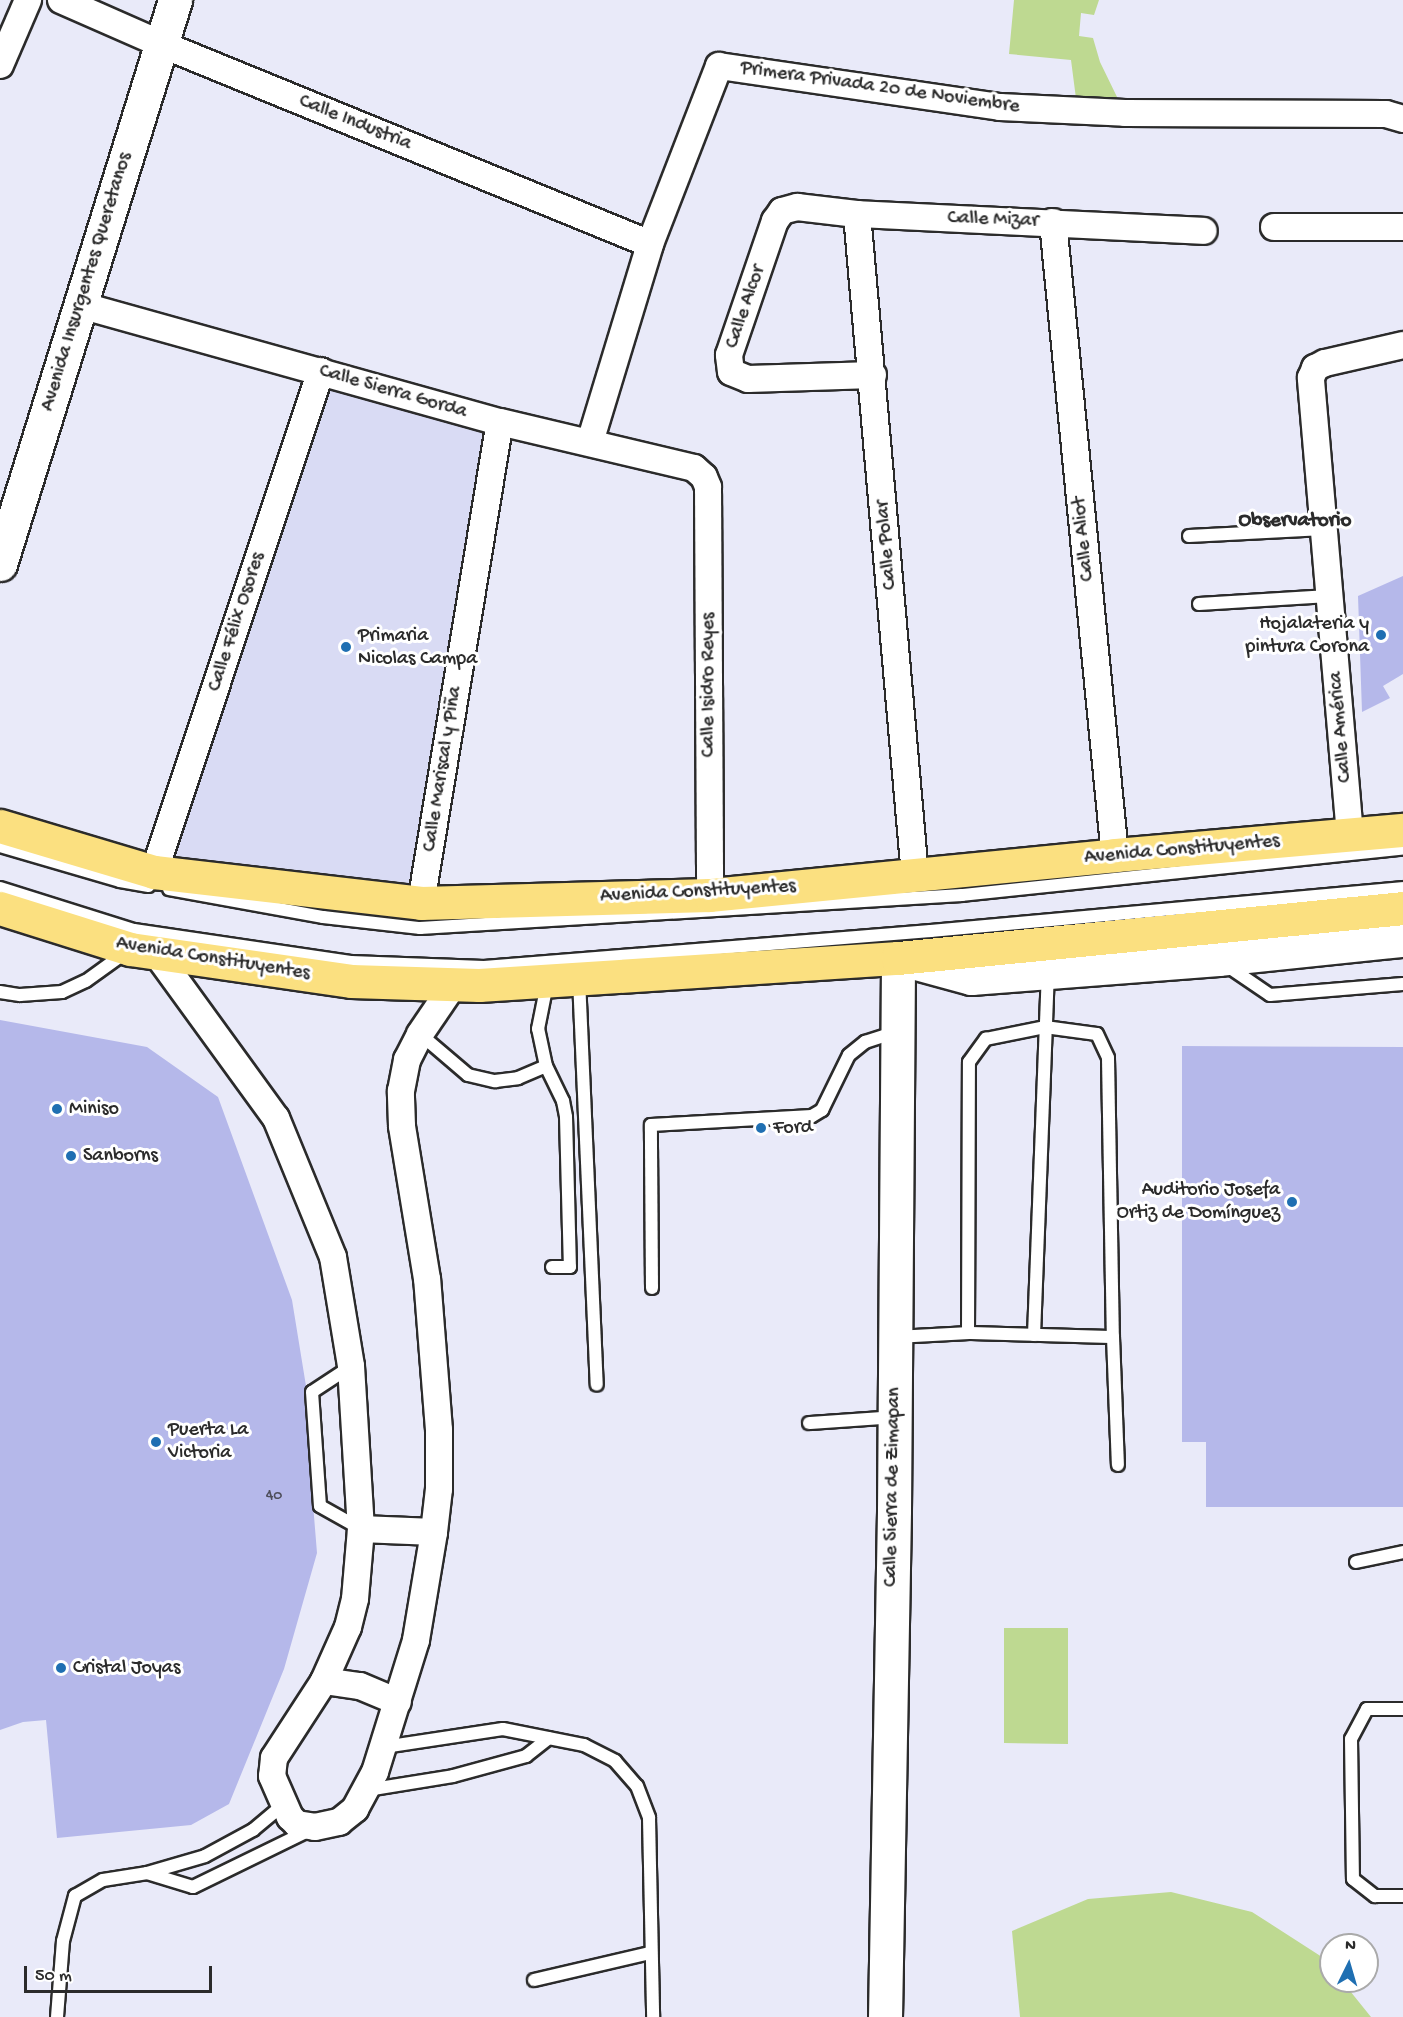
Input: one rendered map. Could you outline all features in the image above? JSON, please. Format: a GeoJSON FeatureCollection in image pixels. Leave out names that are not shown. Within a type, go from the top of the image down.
{"type":"FeatureCollection","features":[{"type":"Feature","properties":{"kind":"main road","name":"Avenida Constituyentes"},"geometry":{"type":"LineString","coordinates":[[0,826],[154,872],[421,903],[710,895],[1115,855],[1403,830]]}},
{"type":"Feature","properties":{"kind":"main road","name":"Avenida Constituyentes"},"geometry":{"type":"LineString","coordinates":[[0,908],[143,951],[351,981],[454,984],[898,958],[1403,908]]}},
{"type":"Feature","properties":{"kind":"street"},"geometry":{"type":"LineString","coordinates":[[0,65],[28,0]]}},
{"type":"Feature","properties":{"kind":"street","name":"Calle Industria"},"geometry":{"type":"LineString","coordinates":[[62,0],[161,44],[650,244]]}},
{"type":"Feature","properties":{"kind":"street","name":"Avenida Insurgentes Queretanos"},"geometry":{"type":"LineString","coordinates":[[0,564],[175,0]]}},
{"type":"Feature","properties":{"kind":"street","name":"Primera Privada 20 de Noviembre"},"geometry":{"type":"LineString","coordinates":[[590,442],[650,244],[719,66],[1000,107],[1125,113],[1386,114],[1403,119]]}},
{"type":"Feature","properties":{"kind":"street","name":"Calle Mizar"},"geometry":{"type":"LineString","coordinates":[[782,211],[797,207],[857,214],[1204,231]]}},
{"type":"Feature","properties":{"kind":"street","name":"Calle Alcor"},"geometry":{"type":"LineString","coordinates":[[782,211],[775,222],[729,355],[731,372],[748,379],[873,375]]}},
{"type":"Feature","properties":{"kind":"street","name":"Calle Polar"},"geometry":{"type":"LineString","coordinates":[[857,214],[873,375],[915,876]]}},
{"type":"Feature","properties":{"kind":"street","name":"Calle Aliot"},"geometry":{"type":"LineString","coordinates":[[1053,222],[1115,855]]}},
{"type":"Feature","properties":{"kind":"street"},"geometry":{"type":"LineString","coordinates":[[1274,227],[1403,226]]}},
{"type":"Feature","properties":{"kind":"street","name":"Calle Sierra Gorda"},"geometry":{"type":"LineString","coordinates":[[80,305],[500,422],[694,468],[704,477]]}},
{"type":"Feature","properties":{"kind":"street","name":"Calle América"},"geometry":{"type":"LineString","coordinates":[[1350,835],[1311,378],[1315,368],[1325,363],[1403,345]]}},
{"type":"Feature","properties":{"kind":"street","name":"Calle Félix Osores"},"geometry":{"type":"LineString","coordinates":[[154,872],[321,371]]}},
{"type":"Feature","properties":{"kind":"street","name":"Calle Mariscal y Piña"},"geometry":{"type":"LineString","coordinates":[[421,903],[500,422]]}},
{"type":"Feature","properties":{"kind":"street","name":"Calle Isidro Reyes"},"geometry":{"type":"LineString","coordinates":[[704,477],[708,487],[710,895]]}},
{"type":"Feature","properties":{"kind":"street","name":"Avenida Constituyentes"},"geometry":{"type":"LineString","coordinates":[[898,958],[971,978],[1218,959],[1403,940]]}},
{"type":"Feature","properties":{"kind":"street"},"geometry":{"type":"LineString","coordinates":[[143,951],[276,1118],[333,1257],[351,1366],[361,1529],[356,1599],[348,1627],[324,1681],[274,1758],[272,1776],[290,1817],[297,1824],[315,1827],[339,1822],[355,1809],[368,1790],[384,1747],[416,1640],[434,1532],[439,1489],[439,1430],[427,1279],[402,1126],[401,1091],[407,1060],[420,1034],[454,984]]}},
{"type":"Feature","properties":{"kind":"street","name":"Calle Sierra de Zimapan"},"geometry":{"type":"LineString","coordinates":[[885,2017],[898,958]]}},
{"type":"Feature","properties":{"kind":"street"},"geometry":{"type":"LineString","coordinates":[[361,1529],[434,1532]]}},
{"type":"Feature","properties":{"kind":"street"},"geometry":{"type":"LineString","coordinates":[[324,1681],[360,1686],[398,1702]]}},
{"type":"Feature","properties":{"kind":"lane"},"geometry":{"type":"LineString","coordinates":[[1189,536],[1324,529]]}},
{"type":"Feature","properties":{"kind":"lane"},"geometry":{"type":"LineString","coordinates":[[1199,604],[1329,596]]}},
{"type":"Feature","properties":{"kind":"lane"},"geometry":{"type":"LineString","coordinates":[[0,846],[120,880],[323,917],[420,928],[962,895],[1403,849]]}},
{"type":"Feature","properties":{"kind":"lane"},"geometry":{"type":"LineString","coordinates":[[0,888],[135,930],[351,962],[483,967],[931,932],[1403,888]]}},
{"type":"Feature","properties":{"kind":"lane"},"geometry":{"type":"LineString","coordinates":[[0,992],[20,995],[62,992],[143,951]]}},
{"type":"Feature","properties":{"kind":"lane"},"geometry":{"type":"LineString","coordinates":[[1218,959],[1270,995],[1403,984]]}},
{"type":"Feature","properties":{"kind":"lane"},"geometry":{"type":"LineString","coordinates":[[1034,1335],[1048,972]]}},
{"type":"Feature","properties":{"kind":"lane"},"geometry":{"type":"LineString","coordinates":[[552,1267],[570,1267],[566,1117],[563,1101],[546,1066],[538,1029],[563,979]]}},
{"type":"Feature","properties":{"kind":"lane"},"geometry":{"type":"LineString","coordinates":[[563,979],[597,1385]]}},
{"type":"Feature","properties":{"kind":"lane"},"geometry":{"type":"LineString","coordinates":[[968,1333],[969,1062],[986,1039],[1045,1028],[1097,1034],[1108,1058],[1113,1337],[1118,1465]]}},
{"type":"Feature","properties":{"kind":"lane"},"geometry":{"type":"LineString","coordinates":[[652,1288],[651,1125],[812,1116],[822,1110],[849,1055],[865,1042],[898,1032]]}},
{"type":"Feature","properties":{"kind":"lane"},"geometry":{"type":"LineString","coordinates":[[420,1034],[468,1076],[495,1081],[518,1078],[546,1066]]}},
{"type":"Feature","properties":{"kind":"lane"},"geometry":{"type":"LineString","coordinates":[[895,1337],[968,1333],[1113,1337]]}},
{"type":"Feature","properties":{"kind":"lane"},"geometry":{"type":"LineString","coordinates":[[351,1366],[312,1392],[320,1506],[361,1529]]}},
{"type":"Feature","properties":{"kind":"lane"},"geometry":{"type":"LineString","coordinates":[[809,1423],[894,1417]]}},
{"type":"Feature","properties":{"kind":"lane"},"geometry":{"type":"LineString","coordinates":[[1356,1562],[1403,1551]]}},
{"type":"Feature","properties":{"kind":"lane"},"geometry":{"type":"LineString","coordinates":[[1403,1709],[1367,1709],[1351,1739],[1353,1879],[1375,1896],[1403,1896]]}},
{"type":"Feature","properties":{"kind":"lane"},"geometry":{"type":"LineString","coordinates":[[384,1747],[503,1729],[584,1745],[615,1761],[637,1786],[649,1818],[653,2017]]}},
{"type":"Feature","properties":{"kind":"lane"},"geometry":{"type":"LineString","coordinates":[[368,1790],[453,1776],[526,1756],[549,1738]]}},
{"type":"Feature","properties":{"kind":"lane"},"geometry":{"type":"LineString","coordinates":[[57,2017],[63,1941],[75,1896],[102,1880],[147,1873],[205,1856],[253,1830],[284,1804]]}},
{"type":"Feature","properties":{"kind":"lane"},"geometry":{"type":"LineString","coordinates":[[147,1873],[193,1887],[315,1827]]}},
{"type":"Feature","properties":{"kind":"lane"},"geometry":{"type":"LineString","coordinates":[[534,1980],[650,1953]]}},
{"type":"Feature","properties":{"kind":"shaded area","name":"Primaria Nicolas Campa"},"geometry":{"type":"Polygon","coordinates":[[[321,371],[500,422],[421,903],[154,872],[321,371]]]}},
{"type":"Feature","properties":{"kind":"green space"},"geometry":{"type":"Polygon","coordinates":[[[1014,0],[1099,0],[1094,15],[1081,13],[1079,36],[1093,38],[1100,62],[1118,99],[1119,116],[1078,114],[1071,60],[1009,54],[1014,0]]]}},
{"type":"Feature","properties":{"kind":"green space"},"geometry":{"type":"Polygon","coordinates":[[[1004,1628],[1068,1628],[1068,1744],[1004,1743],[1004,1628]]]}},
{"type":"Feature","properties":{"kind":"green space"},"geometry":{"type":"Polygon","coordinates":[[[1171,1892],[1252,1912],[1319,1955],[1319,1993],[1352,1993],[1371,2017],[1020,2017],[1012,1931],[1088,1899],[1171,1892]]]}},
{"type":"Feature","properties":{"kind":"building","name":"Hojalateria y pintura Corona"},"geometry":{"type":"Polygon","coordinates":[[[1403,576],[1403,674],[1383,686],[1390,698],[1362,712],[1358,596],[1403,576]]]}},
{"type":"Feature","properties":{"kind":"building","name":"Puerta La Victoria"},"geometry":{"type":"Polygon","coordinates":[[[0,1020],[147,1047],[218,1097],[292,1300],[306,1386],[304,1393],[317,1553],[284,1669],[229,1804],[191,1825],[57,1838],[46,1720],[23,1722],[0,1730],[0,1020]]]}},
{"type":"Feature","properties":{"kind":"building","name":"Auditorio Josefa Ortiz de Domínguez"},"geometry":{"type":"Polygon","coordinates":[[[1182,1046],[1403,1047],[1403,1507],[1206,1507],[1206,1442],[1182,1442],[1182,1046]]]}},
{"type":"Feature","properties":{"kind":"place","name":"Hojalateria y pintura Corona"},"geometry":{"type":"Point","coordinates":[1381,635]}},
{"type":"Feature","properties":{"kind":"place","name":"Primaria Nicolas Campa"},"geometry":{"type":"Point","coordinates":[346,647]}},
{"type":"Feature","properties":{"kind":"place","name":"Miniso"},"geometry":{"type":"Point","coordinates":[57,1109]}},
{"type":"Feature","properties":{"kind":"place","name":"Ford"},"geometry":{"type":"Point","coordinates":[761,1128]}},
{"type":"Feature","properties":{"kind":"place","name":"Sanborns"},"geometry":{"type":"Point","coordinates":[71,1156]}},
{"type":"Feature","properties":{"kind":"place","name":"Auditorio Josefa Ortiz de Domínguez"},"geometry":{"type":"Point","coordinates":[1292,1202]}},
{"type":"Feature","properties":{"kind":"place","name":"Puerta La Victoria"},"geometry":{"type":"Point","coordinates":[156,1442]}},
{"type":"Feature","properties":{"kind":"place","name":"Cristal Joyas"},"geometry":{"type":"Point","coordinates":[61,1668]}},
{"type":"Feature","properties":{"kind":"district","name":"Observatorio"},"geometry":{"type":"Point","coordinates":[1295,522]}}]}
